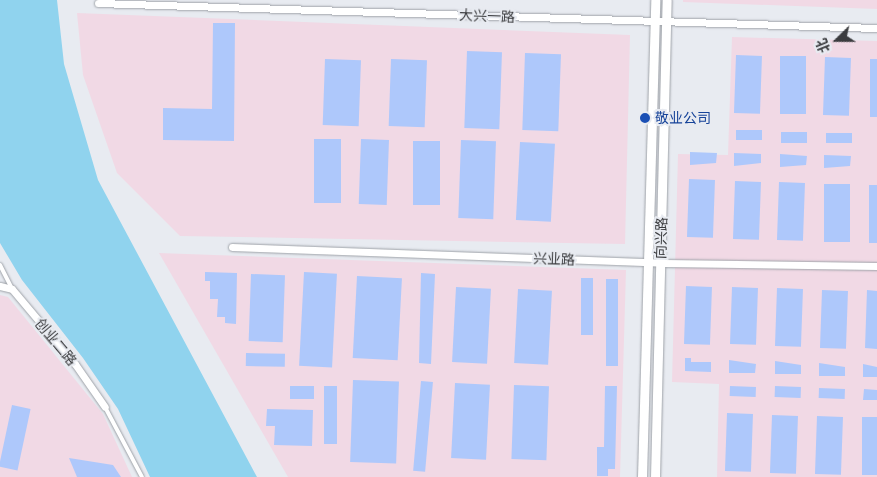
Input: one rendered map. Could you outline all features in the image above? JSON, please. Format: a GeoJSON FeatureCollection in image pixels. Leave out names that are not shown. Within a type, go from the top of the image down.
{"type":"FeatureCollection","features":[{"type":"Feature","properties":{"kind":"street","name":"向兴路"},"geometry":{"type":"LineString","coordinates":[[642,477],[655,0]]}},
{"type":"Feature","properties":{"kind":"street","name":"向兴路"},"geometry":{"type":"LineString","coordinates":[[655,477],[667,0]]}},
{"type":"Feature","properties":{"kind":"street","name":"大兴一路"},"geometry":{"type":"LineString","coordinates":[[98,4],[877,28]]}},
{"type":"Feature","properties":{"kind":"street","name":"兴业路"},"geometry":{"type":"LineString","coordinates":[[232,247],[648,262],[877,266]]}},
{"type":"Feature","properties":{"kind":"street"},"geometry":{"type":"LineString","coordinates":[[0,286],[12,289]]}},
{"type":"Feature","properties":{"kind":"street","name":"创业二路"},"geometry":{"type":"LineString","coordinates":[[12,289],[75,364],[105,407]]}},
{"type":"Feature","properties":{"kind":"lane"},"geometry":{"type":"LineString","coordinates":[[0,265],[12,289]]}},
{"type":"Feature","properties":{"kind":"lane"},"geometry":{"type":"LineString","coordinates":[[105,407],[142,477]]}},
{"type":"Feature","properties":{"kind":"shaded area"},"geometry":{"type":"Polygon","coordinates":[[[683,0],[877,0],[877,9],[683,2],[683,0]]]}},
{"type":"Feature","properties":{"kind":"shaded area"},"geometry":{"type":"Polygon","coordinates":[[[77,13],[630,35],[625,244],[180,236],[117,173],[83,75],[77,13]]]}},
{"type":"Feature","properties":{"kind":"shaded area"},"geometry":{"type":"Polygon","coordinates":[[[732,37],[877,41],[877,477],[717,477],[719,384],[672,382],[678,154],[728,155],[732,37]]]}},
{"type":"Feature","properties":{"kind":"shaded area"},"geometry":{"type":"Polygon","coordinates":[[[159,253],[626,270],[620,477],[288,477],[159,253]]]}},
{"type":"Feature","properties":{"kind":"shaded area"},"geometry":{"type":"Polygon","coordinates":[[[0,295],[8,297],[103,414],[132,477],[0,477],[0,295]]]}},
{"type":"Feature","properties":{"kind":"water"},"geometry":{"type":"Polygon","coordinates":[[[0,0],[57,0],[64,64],[98,180],[257,477],[150,477],[118,409],[83,358],[22,280],[0,243],[0,0]]]}},
{"type":"Feature","properties":{"kind":"building"},"geometry":{"type":"Polygon","coordinates":[[[213,23],[235,23],[234,141],[163,140],[163,108],[212,109],[213,23]]]}},
{"type":"Feature","properties":{"kind":"building"},"geometry":{"type":"Polygon","coordinates":[[[467,51],[502,52],[499,129],[464,128],[467,51]]]}},
{"type":"Feature","properties":{"kind":"building"},"geometry":{"type":"Polygon","coordinates":[[[525,53],[561,54],[558,131],[522,130],[525,53]]]}},
{"type":"Feature","properties":{"kind":"building"},"geometry":{"type":"Polygon","coordinates":[[[736,55],[762,56],[760,114],[734,113],[736,55]]]}},
{"type":"Feature","properties":{"kind":"building"},"geometry":{"type":"Polygon","coordinates":[[[780,56],[806,56],[806,114],[780,114],[780,56]]]}},
{"type":"Feature","properties":{"kind":"building"},"geometry":{"type":"Polygon","coordinates":[[[825,57],[851,58],[849,116],[823,115],[825,57]]]}},
{"type":"Feature","properties":{"kind":"building"},"geometry":{"type":"Polygon","coordinates":[[[325,59],[361,60],[359,126],[323,125],[325,59]]]}},
{"type":"Feature","properties":{"kind":"building"},"geometry":{"type":"Polygon","coordinates":[[[391,59],[427,60],[425,127],[389,126],[391,59]]]}},
{"type":"Feature","properties":{"kind":"building"},"geometry":{"type":"Polygon","coordinates":[[[870,59],[877,59],[877,117],[870,117],[870,59]]]}},
{"type":"Feature","properties":{"kind":"building"},"geometry":{"type":"Polygon","coordinates":[[[736,130],[762,130],[762,140],[736,140],[736,130]]]}},
{"type":"Feature","properties":{"kind":"building"},"geometry":{"type":"Polygon","coordinates":[[[781,132],[807,132],[807,143],[781,143],[781,132]]]}},
{"type":"Feature","properties":{"kind":"building"},"geometry":{"type":"Polygon","coordinates":[[[826,133],[852,133],[852,143],[826,143],[826,133]]]}},
{"type":"Feature","properties":{"kind":"building"},"geometry":{"type":"Polygon","coordinates":[[[314,139],[341,139],[341,203],[314,203],[314,139]]]}},
{"type":"Feature","properties":{"kind":"building"},"geometry":{"type":"Polygon","coordinates":[[[361,139],[389,140],[387,205],[359,204],[361,139]]]}},
{"type":"Feature","properties":{"kind":"building"},"geometry":{"type":"Polygon","coordinates":[[[461,140],[496,141],[493,219],[458,218],[461,140]]]}},
{"type":"Feature","properties":{"kind":"building"},"geometry":{"type":"Polygon","coordinates":[[[413,141],[440,141],[440,205],[413,205],[413,141]]]}},
{"type":"Feature","properties":{"kind":"building"},"geometry":{"type":"Polygon","coordinates":[[[520,142],[555,144],[551,222],[516,220],[520,142]]]}},
{"type":"Feature","properties":{"kind":"building"},"geometry":{"type":"Polygon","coordinates":[[[690,152],[717,153],[716,163],[690,165],[690,152]]]}},
{"type":"Feature","properties":{"kind":"building"},"geometry":{"type":"Polygon","coordinates":[[[734,153],[761,154],[761,163],[734,166],[734,153]]]}},
{"type":"Feature","properties":{"kind":"building"},"geometry":{"type":"Polygon","coordinates":[[[780,154],[807,156],[806,165],[780,167],[780,154]]]}},
{"type":"Feature","properties":{"kind":"building"},"geometry":{"type":"Polygon","coordinates":[[[824,155],[851,156],[850,166],[824,168],[824,155]]]}},
{"type":"Feature","properties":{"kind":"building"},"geometry":{"type":"Polygon","coordinates":[[[689,179],[715,180],[713,238],[687,237],[689,179]]]}},
{"type":"Feature","properties":{"kind":"building"},"geometry":{"type":"Polygon","coordinates":[[[735,181],[761,182],[759,240],[733,239],[735,181]]]}},
{"type":"Feature","properties":{"kind":"building"},"geometry":{"type":"Polygon","coordinates":[[[779,182],[805,183],[803,241],[777,240],[779,182]]]}},
{"type":"Feature","properties":{"kind":"building"},"geometry":{"type":"Polygon","coordinates":[[[824,184],[850,184],[850,242],[824,242],[824,184]]]}},
{"type":"Feature","properties":{"kind":"building"},"geometry":{"type":"Polygon","coordinates":[[[869,185],[877,185],[877,243],[869,243],[869,185]]]}},
{"type":"Feature","properties":{"kind":"building"},"geometry":{"type":"Polygon","coordinates":[[[205,272],[237,273],[236,324],[225,323],[225,317],[217,317],[218,299],[210,299],[210,281],[205,281],[205,272]]]}},
{"type":"Feature","properties":{"kind":"building"},"geometry":{"type":"Polygon","coordinates":[[[304,272],[337,274],[332,368],[299,366],[304,272]]]}},
{"type":"Feature","properties":{"kind":"building"},"geometry":{"type":"Polygon","coordinates":[[[421,273],[435,274],[431,364],[419,363],[421,273]]]}},
{"type":"Feature","properties":{"kind":"building"},"geometry":{"type":"Polygon","coordinates":[[[251,274],[285,275],[283,342],[249,341],[251,274]]]}},
{"type":"Feature","properties":{"kind":"building"},"geometry":{"type":"Polygon","coordinates":[[[357,276],[402,278],[398,360],[353,358],[357,276]]]}},
{"type":"Feature","properties":{"kind":"building"},"geometry":{"type":"Polygon","coordinates":[[[581,278],[593,278],[593,335],[581,335],[581,278]]]}},
{"type":"Feature","properties":{"kind":"building"},"geometry":{"type":"Polygon","coordinates":[[[606,279],[618,279],[618,366],[606,366],[606,279]]]}},
{"type":"Feature","properties":{"kind":"building"},"geometry":{"type":"Polygon","coordinates":[[[686,286],[712,287],[710,345],[684,344],[686,286]]]}},
{"type":"Feature","properties":{"kind":"building"},"geometry":{"type":"Polygon","coordinates":[[[456,287],[491,289],[487,364],[452,362],[456,287]]]}},
{"type":"Feature","properties":{"kind":"building"},"geometry":{"type":"Polygon","coordinates":[[[732,287],[758,288],[756,345],[730,344],[732,287]]]}},
{"type":"Feature","properties":{"kind":"building"},"geometry":{"type":"Polygon","coordinates":[[[777,288],[803,289],[801,347],[775,346],[777,288]]]}},
{"type":"Feature","properties":{"kind":"building"},"geometry":{"type":"Polygon","coordinates":[[[518,289],[552,291],[548,365],[514,363],[518,289]]]}},
{"type":"Feature","properties":{"kind":"building"},"geometry":{"type":"Polygon","coordinates":[[[822,290],[848,291],[846,349],[820,348],[822,290]]]}},
{"type":"Feature","properties":{"kind":"building"},"geometry":{"type":"Polygon","coordinates":[[[867,290],[877,291],[877,349],[865,348],[867,290]]]}},
{"type":"Feature","properties":{"kind":"building"},"geometry":{"type":"Polygon","coordinates":[[[246,353],[285,354],[285,367],[246,366],[246,353]]]}},
{"type":"Feature","properties":{"kind":"building"},"geometry":{"type":"Polygon","coordinates":[[[685,358],[691,358],[691,362],[711,362],[711,372],[685,371],[685,358]]]}},
{"type":"Feature","properties":{"kind":"building"},"geometry":{"type":"Polygon","coordinates":[[[729,360],[756,364],[755,373],[729,373],[729,360]]]}},
{"type":"Feature","properties":{"kind":"building"},"geometry":{"type":"Polygon","coordinates":[[[775,361],[801,365],[801,374],[775,374],[775,361]]]}},
{"type":"Feature","properties":{"kind":"building"},"geometry":{"type":"Polygon","coordinates":[[[819,363],[845,367],[845,376],[819,376],[819,363]]]}},
{"type":"Feature","properties":{"kind":"building"},"geometry":{"type":"Polygon","coordinates":[[[863,364],[877,367],[877,377],[863,377],[863,364]]]}},
{"type":"Feature","properties":{"kind":"building"},"geometry":{"type":"Polygon","coordinates":[[[353,380],[399,382],[396,464],[350,462],[353,380]]]}},
{"type":"Feature","properties":{"kind":"building"},"geometry":{"type":"Polygon","coordinates":[[[421,381],[433,382],[425,472],[413,471],[421,381]]]}},
{"type":"Feature","properties":{"kind":"building"},"geometry":{"type":"Polygon","coordinates":[[[455,383],[490,385],[486,460],[451,458],[455,383]]]}},
{"type":"Feature","properties":{"kind":"building"},"geometry":{"type":"Polygon","coordinates":[[[514,385],[549,386],[546,460],[511,459],[514,385]]]}},
{"type":"Feature","properties":{"kind":"building"},"geometry":{"type":"Polygon","coordinates":[[[290,386],[314,386],[314,399],[290,399],[290,386]]]}},
{"type":"Feature","properties":{"kind":"building"},"geometry":{"type":"Polygon","coordinates":[[[324,386],[337,386],[337,444],[324,444],[324,386]]]}},
{"type":"Feature","properties":{"kind":"building"},"geometry":{"type":"Polygon","coordinates":[[[605,386],[617,386],[615,469],[608,469],[608,476],[597,476],[597,447],[604,447],[605,386]]]}},
{"type":"Feature","properties":{"kind":"building"},"geometry":{"type":"Polygon","coordinates":[[[730,386],[756,387],[756,397],[730,396],[730,386]]]}},
{"type":"Feature","properties":{"kind":"building"},"geometry":{"type":"Polygon","coordinates":[[[775,386],[801,387],[801,398],[775,397],[775,386]]]}},
{"type":"Feature","properties":{"kind":"building"},"geometry":{"type":"Polygon","coordinates":[[[819,388],[845,389],[845,399],[819,398],[819,388]]]}},
{"type":"Feature","properties":{"kind":"building"},"geometry":{"type":"Polygon","coordinates":[[[864,389],[877,390],[877,400],[863,400],[864,389]]]}},
{"type":"Feature","properties":{"kind":"building"},"geometry":{"type":"Polygon","coordinates":[[[12,405],[31,409],[17,471],[0,467],[12,405]]]}},
{"type":"Feature","properties":{"kind":"building"},"geometry":{"type":"Polygon","coordinates":[[[267,409],[313,410],[312,446],[274,445],[275,426],[266,426],[267,409]]]}},
{"type":"Feature","properties":{"kind":"building"},"geometry":{"type":"Polygon","coordinates":[[[727,413],[753,414],[751,472],[725,471],[727,413]]]}},
{"type":"Feature","properties":{"kind":"building"},"geometry":{"type":"Polygon","coordinates":[[[772,415],[798,416],[796,474],[770,473],[772,415]]]}},
{"type":"Feature","properties":{"kind":"building"},"geometry":{"type":"Polygon","coordinates":[[[817,416],[843,417],[841,475],[815,474],[817,416]]]}},
{"type":"Feature","properties":{"kind":"building"},"geometry":{"type":"Polygon","coordinates":[[[862,417],[877,417],[877,475],[862,475],[862,417]]]}},
{"type":"Feature","properties":{"kind":"building"},"geometry":{"type":"Polygon","coordinates":[[[69,458],[113,465],[121,477],[77,477],[69,458]]]}},
{"type":"Feature","properties":{"kind":"place","name":"敬业公司"},"geometry":{"type":"Point","coordinates":[645,118]}}]}
